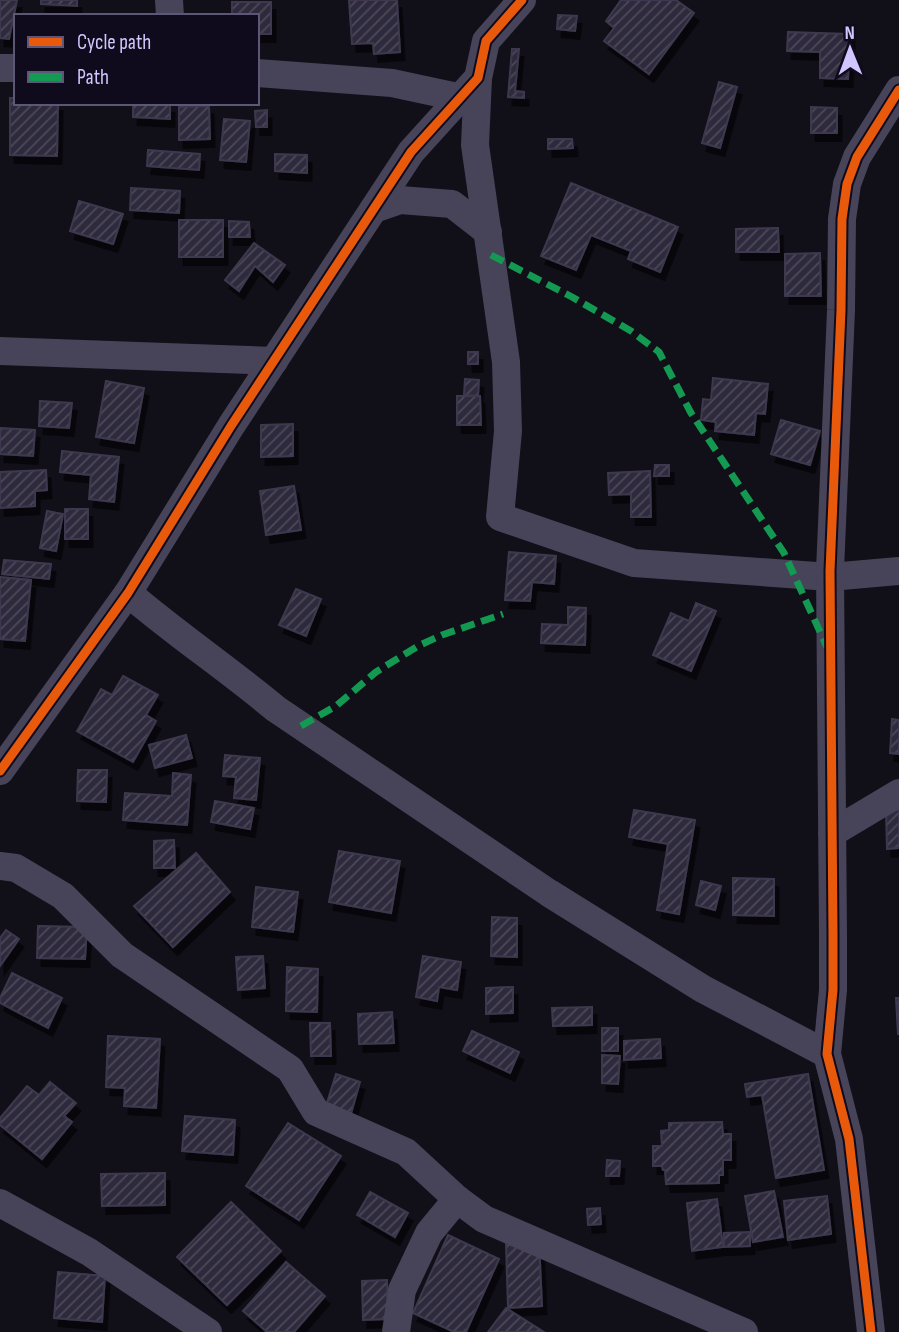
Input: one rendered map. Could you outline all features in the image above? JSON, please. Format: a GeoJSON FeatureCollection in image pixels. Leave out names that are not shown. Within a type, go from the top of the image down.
{"type":"FeatureCollection","features":[{"type":"Feature","properties":{"kind":"street"},"geometry":{"type":"LineString","coordinates":[[522,0],[486,41],[470,88],[475,145],[506,362],[508,430],[500,517],[634,563],[830,577],[899,570]]}},
{"type":"Feature","properties":{"kind":"street"},"geometry":{"type":"LineString","coordinates":[[259,73],[470,88]]}},
{"type":"Feature","properties":{"kind":"street"},"geometry":{"type":"LineString","coordinates":[[0,771],[128,593],[231,426],[411,152],[470,88]]}},
{"type":"Feature","properties":{"kind":"street"},"geometry":{"type":"LineString","coordinates":[[871,1332],[849,1139],[827,1054],[833,990],[830,577],[842,219],[847,184],[857,157],[899,90]]}},
{"type":"Feature","properties":{"kind":"street"},"geometry":{"type":"LineString","coordinates":[[374,209],[400,200],[452,204],[488,232]]}},
{"type":"Feature","properties":{"kind":"street"},"geometry":{"type":"LineString","coordinates":[[0,351],[274,361]]}},
{"type":"Feature","properties":{"kind":"street"},"geometry":{"type":"LineString","coordinates":[[128,593],[173,631],[242,680],[276,709],[549,893],[703,989],[827,1054]]}},
{"type":"Feature","properties":{"kind":"street"},"geometry":{"type":"LineString","coordinates":[[832,833],[899,793]]}},
{"type":"Feature","properties":{"kind":"street"},"geometry":{"type":"LineString","coordinates":[[0,866],[16,868],[63,896],[122,955],[290,1069],[316,1112],[406,1152],[457,1199],[484,1219],[744,1332]]}},
{"type":"Feature","properties":{"kind":"street"},"geometry":{"type":"LineString","coordinates":[[396,1332],[402,1290],[429,1233],[457,1199]]}},
{"type":"Feature","properties":{"kind":"street"},"geometry":{"type":"LineString","coordinates":[[0,1203],[89,1252],[208,1332]]}},
{"type":"Feature","properties":{"kind":"building"},"geometry":{"type":"Polygon","coordinates":[[[0,0],[17,0],[9,39],[0,38],[0,0]]]}},
{"type":"Feature","properties":{"kind":"building"},"geometry":{"type":"Polygon","coordinates":[[[41,0],[77,0],[77,6],[41,4],[41,0]]]}},
{"type":"Feature","properties":{"kind":"building"},"geometry":{"type":"Polygon","coordinates":[[[349,0],[397,0],[400,52],[374,54],[373,43],[352,44],[349,0]]]}},
{"type":"Feature","properties":{"kind":"building"},"geometry":{"type":"Polygon","coordinates":[[[621,0],[676,0],[694,13],[649,74],[604,41],[614,28],[606,21],[621,0]]]}},
{"type":"Feature","properties":{"kind":"building"},"geometry":{"type":"Polygon","coordinates":[[[232,2],[271,2],[271,34],[259,34],[259,14],[232,14],[232,2]]]}},
{"type":"Feature","properties":{"kind":"building"},"geometry":{"type":"Polygon","coordinates":[[[558,15],[577,16],[575,31],[557,29],[558,15]]]}},
{"type":"Feature","properties":{"kind":"building"},"geometry":{"type":"Polygon","coordinates":[[[788,32],[850,34],[848,79],[820,78],[820,52],[787,51],[788,32]]]}},
{"type":"Feature","properties":{"kind":"building"},"geometry":{"type":"Polygon","coordinates":[[[512,49],[519,49],[515,91],[524,92],[524,98],[508,97],[512,49]]]}},
{"type":"Feature","properties":{"kind":"building"},"geometry":{"type":"Polygon","coordinates":[[[719,82],[737,87],[720,148],[702,143],[719,82]]]}},
{"type":"Feature","properties":{"kind":"building"},"geometry":{"type":"Polygon","coordinates":[[[10,98],[14,98],[14,105],[58,105],[57,156],[10,155],[10,98]]]}},
{"type":"Feature","properties":{"kind":"building"},"geometry":{"type":"Polygon","coordinates":[[[133,105],[170,105],[170,119],[133,117],[133,105]]]}},
{"type":"Feature","properties":{"kind":"building"},"geometry":{"type":"Polygon","coordinates":[[[209,106],[210,139],[179,140],[179,107],[209,106]]]}},
{"type":"Feature","properties":{"kind":"building"},"geometry":{"type":"Polygon","coordinates":[[[811,107],[837,108],[837,133],[811,133],[811,107]]]}},
{"type":"Feature","properties":{"kind":"building"},"geometry":{"type":"Polygon","coordinates":[[[267,110],[267,127],[256,127],[255,111],[267,110]]]}},
{"type":"Feature","properties":{"kind":"building"},"geometry":{"type":"Polygon","coordinates":[[[224,119],[250,121],[246,162],[220,160],[224,119]]]}},
{"type":"Feature","properties":{"kind":"building"},"geometry":{"type":"Polygon","coordinates":[[[548,139],[572,139],[573,148],[548,149],[548,139]]]}},
{"type":"Feature","properties":{"kind":"building"},"geometry":{"type":"Polygon","coordinates":[[[148,150],[200,154],[199,170],[147,166],[148,150]]]}},
{"type":"Feature","properties":{"kind":"building"},"geometry":{"type":"Polygon","coordinates":[[[275,154],[307,155],[307,173],[275,171],[275,154]]]}},
{"type":"Feature","properties":{"kind":"building"},"geometry":{"type":"Polygon","coordinates":[[[571,183],[678,227],[660,272],[628,259],[631,251],[591,235],[576,270],[541,256],[571,183]]]}},
{"type":"Feature","properties":{"kind":"building"},"geometry":{"type":"Polygon","coordinates":[[[131,188],[180,191],[179,213],[130,210],[131,188]]]}},
{"type":"Feature","properties":{"kind":"building"},"geometry":{"type":"Polygon","coordinates":[[[79,201],[123,214],[113,244],[70,231],[79,201]]]}},
{"type":"Feature","properties":{"kind":"building"},"geometry":{"type":"Polygon","coordinates":[[[179,220],[223,220],[223,257],[179,257],[179,220]]]}},
{"type":"Feature","properties":{"kind":"building"},"geometry":{"type":"Polygon","coordinates":[[[229,221],[249,222],[250,237],[229,237],[229,221]]]}},
{"type":"Feature","properties":{"kind":"building"},"geometry":{"type":"Polygon","coordinates":[[[778,228],[779,252],[736,252],[736,229],[778,228]]]}},
{"type":"Feature","properties":{"kind":"building"},"geometry":{"type":"Polygon","coordinates":[[[254,243],[285,265],[273,282],[255,266],[239,291],[225,280],[254,243]]]}},
{"type":"Feature","properties":{"kind":"building"},"geometry":{"type":"Polygon","coordinates":[[[820,253],[821,296],[785,296],[785,254],[820,253]]]}},
{"type":"Feature","properties":{"kind":"building"},"geometry":{"type":"Polygon","coordinates":[[[468,352],[478,352],[478,364],[468,364],[468,352]]]}},
{"type":"Feature","properties":{"kind":"building"},"geometry":{"type":"Polygon","coordinates":[[[713,378],[768,384],[765,414],[756,413],[754,435],[715,431],[716,422],[701,420],[703,399],[711,400],[713,378]]]}},
{"type":"Feature","properties":{"kind":"building"},"geometry":{"type":"Polygon","coordinates":[[[465,379],[479,380],[478,396],[464,395],[465,379]]]}},
{"type":"Feature","properties":{"kind":"building"},"geometry":{"type":"Polygon","coordinates":[[[106,381],[144,388],[134,443],[96,437],[106,381]]]}},
{"type":"Feature","properties":{"kind":"building"},"geometry":{"type":"Polygon","coordinates":[[[457,396],[480,396],[481,425],[457,425],[457,396]]]}},
{"type":"Feature","properties":{"kind":"building"},"geometry":{"type":"Polygon","coordinates":[[[40,401],[72,403],[69,428],[39,426],[40,401]]]}},
{"type":"Feature","properties":{"kind":"building"},"geometry":{"type":"Polygon","coordinates":[[[781,420],[820,431],[810,465],[771,454],[781,420]]]}},
{"type":"Feature","properties":{"kind":"building"},"geometry":{"type":"Polygon","coordinates":[[[293,424],[293,456],[261,457],[261,425],[293,424]]]}},
{"type":"Feature","properties":{"kind":"building"},"geometry":{"type":"Polygon","coordinates":[[[0,428],[35,430],[33,456],[0,454],[0,428]]]}},
{"type":"Feature","properties":{"kind":"building"},"geometry":{"type":"Polygon","coordinates":[[[62,451],[119,457],[114,502],[89,499],[91,475],[60,472],[62,451]]]}},
{"type":"Feature","properties":{"kind":"building"},"geometry":{"type":"Polygon","coordinates":[[[655,465],[669,465],[669,476],[654,476],[655,465]]]}},
{"type":"Feature","properties":{"kind":"building"},"geometry":{"type":"Polygon","coordinates":[[[46,470],[47,490],[35,491],[35,506],[0,508],[0,472],[46,470]]]}},
{"type":"Feature","properties":{"kind":"building"},"geometry":{"type":"Polygon","coordinates":[[[650,471],[651,517],[631,517],[631,494],[609,495],[608,473],[650,471]]]}},
{"type":"Feature","properties":{"kind":"building"},"geometry":{"type":"Polygon","coordinates":[[[294,486],[301,530],[266,535],[260,491],[294,486]]]}},
{"type":"Feature","properties":{"kind":"building"},"geometry":{"type":"Polygon","coordinates":[[[65,509],[88,509],[88,539],[65,539],[65,509]]]}},
{"type":"Feature","properties":{"kind":"building"},"geometry":{"type":"Polygon","coordinates":[[[47,511],[63,514],[56,551],[40,548],[47,511]]]}},
{"type":"Feature","properties":{"kind":"building"},"geometry":{"type":"Polygon","coordinates":[[[509,552],[556,556],[554,584],[532,582],[530,601],[505,600],[509,552]]]}},
{"type":"Feature","properties":{"kind":"building"},"geometry":{"type":"Polygon","coordinates":[[[4,560],[51,564],[49,579],[2,574],[4,560]]]}},
{"type":"Feature","properties":{"kind":"building"},"geometry":{"type":"Polygon","coordinates":[[[0,577],[31,580],[25,641],[0,639],[0,577]]]}},
{"type":"Feature","properties":{"kind":"building"},"geometry":{"type":"Polygon","coordinates":[[[296,589],[321,599],[306,636],[279,625],[296,589]]]}},
{"type":"Feature","properties":{"kind":"building"},"geometry":{"type":"Polygon","coordinates":[[[696,603],[716,611],[691,671],[653,655],[671,613],[689,621],[696,603]]]}},
{"type":"Feature","properties":{"kind":"building"},"geometry":{"type":"Polygon","coordinates":[[[568,607],[586,608],[585,645],[541,643],[542,624],[568,625],[568,607]]]}},
{"type":"Feature","properties":{"kind":"building"},"geometry":{"type":"Polygon","coordinates":[[[123,676],[158,695],[146,715],[156,721],[133,762],[77,731],[101,689],[112,695],[123,676]]]}},
{"type":"Feature","properties":{"kind":"building"},"geometry":{"type":"Polygon","coordinates":[[[892,719],[899,720],[899,754],[890,753],[892,719]]]}},
{"type":"Feature","properties":{"kind":"building"},"geometry":{"type":"Polygon","coordinates":[[[186,735],[192,758],[155,768],[149,745],[186,735]]]}},
{"type":"Feature","properties":{"kind":"building"},"geometry":{"type":"Polygon","coordinates":[[[225,755],[260,758],[256,800],[234,798],[236,777],[223,776],[225,755]]]}},
{"type":"Feature","properties":{"kind":"building"},"geometry":{"type":"Polygon","coordinates":[[[78,770],[107,770],[106,802],[77,801],[78,770]]]}},
{"type":"Feature","properties":{"kind":"building"},"geometry":{"type":"Polygon","coordinates":[[[173,773],[191,775],[187,825],[123,820],[125,793],[172,796],[173,773]]]}},
{"type":"Feature","properties":{"kind":"building"},"geometry":{"type":"Polygon","coordinates":[[[215,801],[254,808],[250,829],[211,822],[215,801]]]}},
{"type":"Feature","properties":{"kind":"building"},"geometry":{"type":"Polygon","coordinates":[[[634,810],[695,820],[679,914],[657,910],[668,844],[629,837],[634,810]]]}},
{"type":"Feature","properties":{"kind":"building"},"geometry":{"type":"Polygon","coordinates":[[[886,810],[899,810],[899,848],[887,849],[886,810]]]}},
{"type":"Feature","properties":{"kind":"building"},"geometry":{"type":"Polygon","coordinates":[[[174,840],[175,868],[154,868],[154,841],[174,840]]]}},
{"type":"Feature","properties":{"kind":"building"},"geometry":{"type":"Polygon","coordinates":[[[339,851],[400,861],[391,913],[329,902],[339,851]]]}},
{"type":"Feature","properties":{"kind":"building"},"geometry":{"type":"Polygon","coordinates":[[[196,853],[230,892],[173,947],[134,906],[196,853]]]}},
{"type":"Feature","properties":{"kind":"building"},"geometry":{"type":"Polygon","coordinates":[[[733,878],[774,879],[774,916],[733,915],[733,878]]]}},
{"type":"Feature","properties":{"kind":"building"},"geometry":{"type":"Polygon","coordinates":[[[701,881],[721,886],[715,910],[696,905],[701,881]]]}},
{"type":"Feature","properties":{"kind":"building"},"geometry":{"type":"Polygon","coordinates":[[[256,887],[298,892],[293,932],[252,927],[256,887]]]}},
{"type":"Feature","properties":{"kind":"building"},"geometry":{"type":"Polygon","coordinates":[[[492,917],[517,918],[517,957],[491,956],[492,917]]]}},
{"type":"Feature","properties":{"kind":"building"},"geometry":{"type":"Polygon","coordinates":[[[38,926],[87,927],[85,959],[37,958],[38,926]]]}},
{"type":"Feature","properties":{"kind":"building"},"geometry":{"type":"Polygon","coordinates":[[[6,930],[19,939],[0,966],[0,938],[6,930]]]}},
{"type":"Feature","properties":{"kind":"building"},"geometry":{"type":"Polygon","coordinates":[[[263,956],[265,988],[238,990],[236,957],[263,956]]]}},
{"type":"Feature","properties":{"kind":"building"},"geometry":{"type":"Polygon","coordinates":[[[423,956],[461,962],[457,990],[439,987],[437,1001],[416,997],[423,956]]]}},
{"type":"Feature","properties":{"kind":"building"},"geometry":{"type":"Polygon","coordinates":[[[287,967],[318,969],[317,1012],[286,1011],[287,967]]]}},
{"type":"Feature","properties":{"kind":"building"},"geometry":{"type":"Polygon","coordinates":[[[12,973],[62,998],[48,1028],[0,1003],[12,973]]]}},
{"type":"Feature","properties":{"kind":"building"},"geometry":{"type":"Polygon","coordinates":[[[513,987],[513,1013],[486,1014],[486,988],[513,987]]]}},
{"type":"Feature","properties":{"kind":"building"},"geometry":{"type":"Polygon","coordinates":[[[896,998],[899,998],[899,1034],[898,1034],[896,998]]]}},
{"type":"Feature","properties":{"kind":"building"},"geometry":{"type":"Polygon","coordinates":[[[592,1007],[592,1025],[553,1026],[552,1008],[592,1007]]]}},
{"type":"Feature","properties":{"kind":"building"},"geometry":{"type":"Polygon","coordinates":[[[392,1012],[394,1043],[359,1044],[358,1014],[392,1012]]]}},
{"type":"Feature","properties":{"kind":"building"},"geometry":{"type":"Polygon","coordinates":[[[310,1023],[330,1023],[331,1056],[311,1056],[310,1023]]]}},
{"type":"Feature","properties":{"kind":"building"},"geometry":{"type":"Polygon","coordinates":[[[602,1028],[618,1028],[618,1051],[602,1051],[602,1028]]]}},
{"type":"Feature","properties":{"kind":"building"},"geometry":{"type":"Polygon","coordinates":[[[472,1031],[519,1052],[510,1073],[463,1051],[472,1031]]]}},
{"type":"Feature","properties":{"kind":"building"},"geometry":{"type":"Polygon","coordinates":[[[108,1036],[160,1039],[156,1108],[124,1106],[125,1088],[106,1087],[108,1036]]]}},
{"type":"Feature","properties":{"kind":"building"},"geometry":{"type":"Polygon","coordinates":[[[660,1039],[661,1058],[624,1060],[624,1041],[660,1039]]]}},
{"type":"Feature","properties":{"kind":"building"},"geometry":{"type":"Polygon","coordinates":[[[602,1055],[620,1056],[618,1084],[602,1083],[602,1055]]]}},
{"type":"Feature","properties":{"kind":"building"},"geometry":{"type":"Polygon","coordinates":[[[336,1074],[360,1082],[350,1117],[325,1109],[336,1074]]]}},
{"type":"Feature","properties":{"kind":"building"},"geometry":{"type":"Polygon","coordinates":[[[808,1074],[824,1170],[776,1178],[762,1095],[747,1097],[745,1084],[808,1074]]]}},
{"type":"Feature","properties":{"kind":"building"},"geometry":{"type":"Polygon","coordinates":[[[50,1082],[76,1103],[64,1116],[72,1122],[42,1159],[0,1125],[0,1118],[27,1086],[39,1095],[50,1082]]]}},
{"type":"Feature","properties":{"kind":"building"},"geometry":{"type":"Polygon","coordinates":[[[185,1116],[235,1120],[233,1155],[182,1151],[185,1116]]]}},
{"type":"Feature","properties":{"kind":"building"},"geometry":{"type":"Polygon","coordinates":[[[722,1122],[723,1134],[731,1134],[731,1160],[723,1160],[723,1175],[719,1175],[719,1183],[666,1184],[665,1170],[662,1166],[653,1166],[653,1146],[662,1146],[661,1131],[669,1130],[669,1123],[722,1122]]]}},
{"type":"Feature","properties":{"kind":"building"},"geometry":{"type":"Polygon","coordinates":[[[288,1123],[341,1156],[299,1220],[246,1186],[288,1123]]]}},
{"type":"Feature","properties":{"kind":"building"},"geometry":{"type":"Polygon","coordinates":[[[607,1160],[620,1161],[619,1176],[606,1176],[607,1160]]]}},
{"type":"Feature","properties":{"kind":"building"},"geometry":{"type":"Polygon","coordinates":[[[165,1173],[165,1205],[102,1206],[101,1174],[165,1173]]]}},
{"type":"Feature","properties":{"kind":"building"},"geometry":{"type":"Polygon","coordinates":[[[774,1191],[783,1237],[753,1242],[745,1196],[774,1191]]]}},
{"type":"Feature","properties":{"kind":"building"},"geometry":{"type":"Polygon","coordinates":[[[370,1192],[408,1213],[395,1237],[357,1215],[370,1192]]]}},
{"type":"Feature","properties":{"kind":"building"},"geometry":{"type":"Polygon","coordinates":[[[827,1196],[831,1234],[788,1240],[784,1201],[827,1196]]]}},
{"type":"Feature","properties":{"kind":"building"},"geometry":{"type":"Polygon","coordinates":[[[717,1199],[723,1247],[692,1251],[687,1203],[717,1199]]]}},
{"type":"Feature","properties":{"kind":"building"},"geometry":{"type":"Polygon","coordinates":[[[231,1202],[281,1251],[227,1305],[177,1257],[231,1202]]]}},
{"type":"Feature","properties":{"kind":"building"},"geometry":{"type":"Polygon","coordinates":[[[600,1208],[601,1224],[588,1225],[587,1209],[600,1208]]]}},
{"type":"Feature","properties":{"kind":"building"},"geometry":{"type":"Polygon","coordinates":[[[750,1232],[750,1246],[724,1247],[724,1233],[750,1232]]]}},
{"type":"Feature","properties":{"kind":"building"},"geometry":{"type":"Polygon","coordinates":[[[448,1235],[499,1259],[466,1332],[454,1332],[413,1313],[448,1235]]]}},
{"type":"Feature","properties":{"kind":"building"},"geometry":{"type":"Polygon","coordinates":[[[539,1242],[542,1306],[508,1308],[506,1243],[539,1242]]]}},
{"type":"Feature","properties":{"kind":"building"},"geometry":{"type":"Polygon","coordinates":[[[286,1262],[325,1296],[294,1332],[267,1332],[243,1311],[286,1262]]]}},
{"type":"Feature","properties":{"kind":"building"},"geometry":{"type":"Polygon","coordinates":[[[58,1272],[105,1276],[102,1322],[54,1318],[58,1272]]]}},
{"type":"Feature","properties":{"kind":"building"},"geometry":{"type":"Polygon","coordinates":[[[387,1280],[388,1319],[363,1320],[362,1281],[387,1280]]]}},
{"type":"Feature","properties":{"kind":"building"},"geometry":{"type":"Polygon","coordinates":[[[506,1308],[544,1332],[488,1332],[506,1308]]]}},
{"type":"Feature","properties":{"kind":"marked path"},"geometry":{"type":"LineString","coordinates":[[491,255],[631,331],[659,352],[691,413],[784,553],[827,647]]}},
{"type":"Feature","properties":{"kind":"marked path"},"geometry":{"type":"LineString","coordinates":[[301,726],[336,706],[376,672],[418,646],[503,614]]}},
{"type":"Feature","properties":{"kind":"cycle path"},"geometry":{"type":"LineString","coordinates":[[0,771],[128,593],[231,426],[411,152],[478,78],[486,41],[522,0]]}},
{"type":"Feature","properties":{"kind":"cycle path"},"geometry":{"type":"LineString","coordinates":[[871,1332],[849,1139],[827,1054],[833,990],[830,571],[841,310],[842,219],[847,184],[857,157],[899,90]]}}]}
